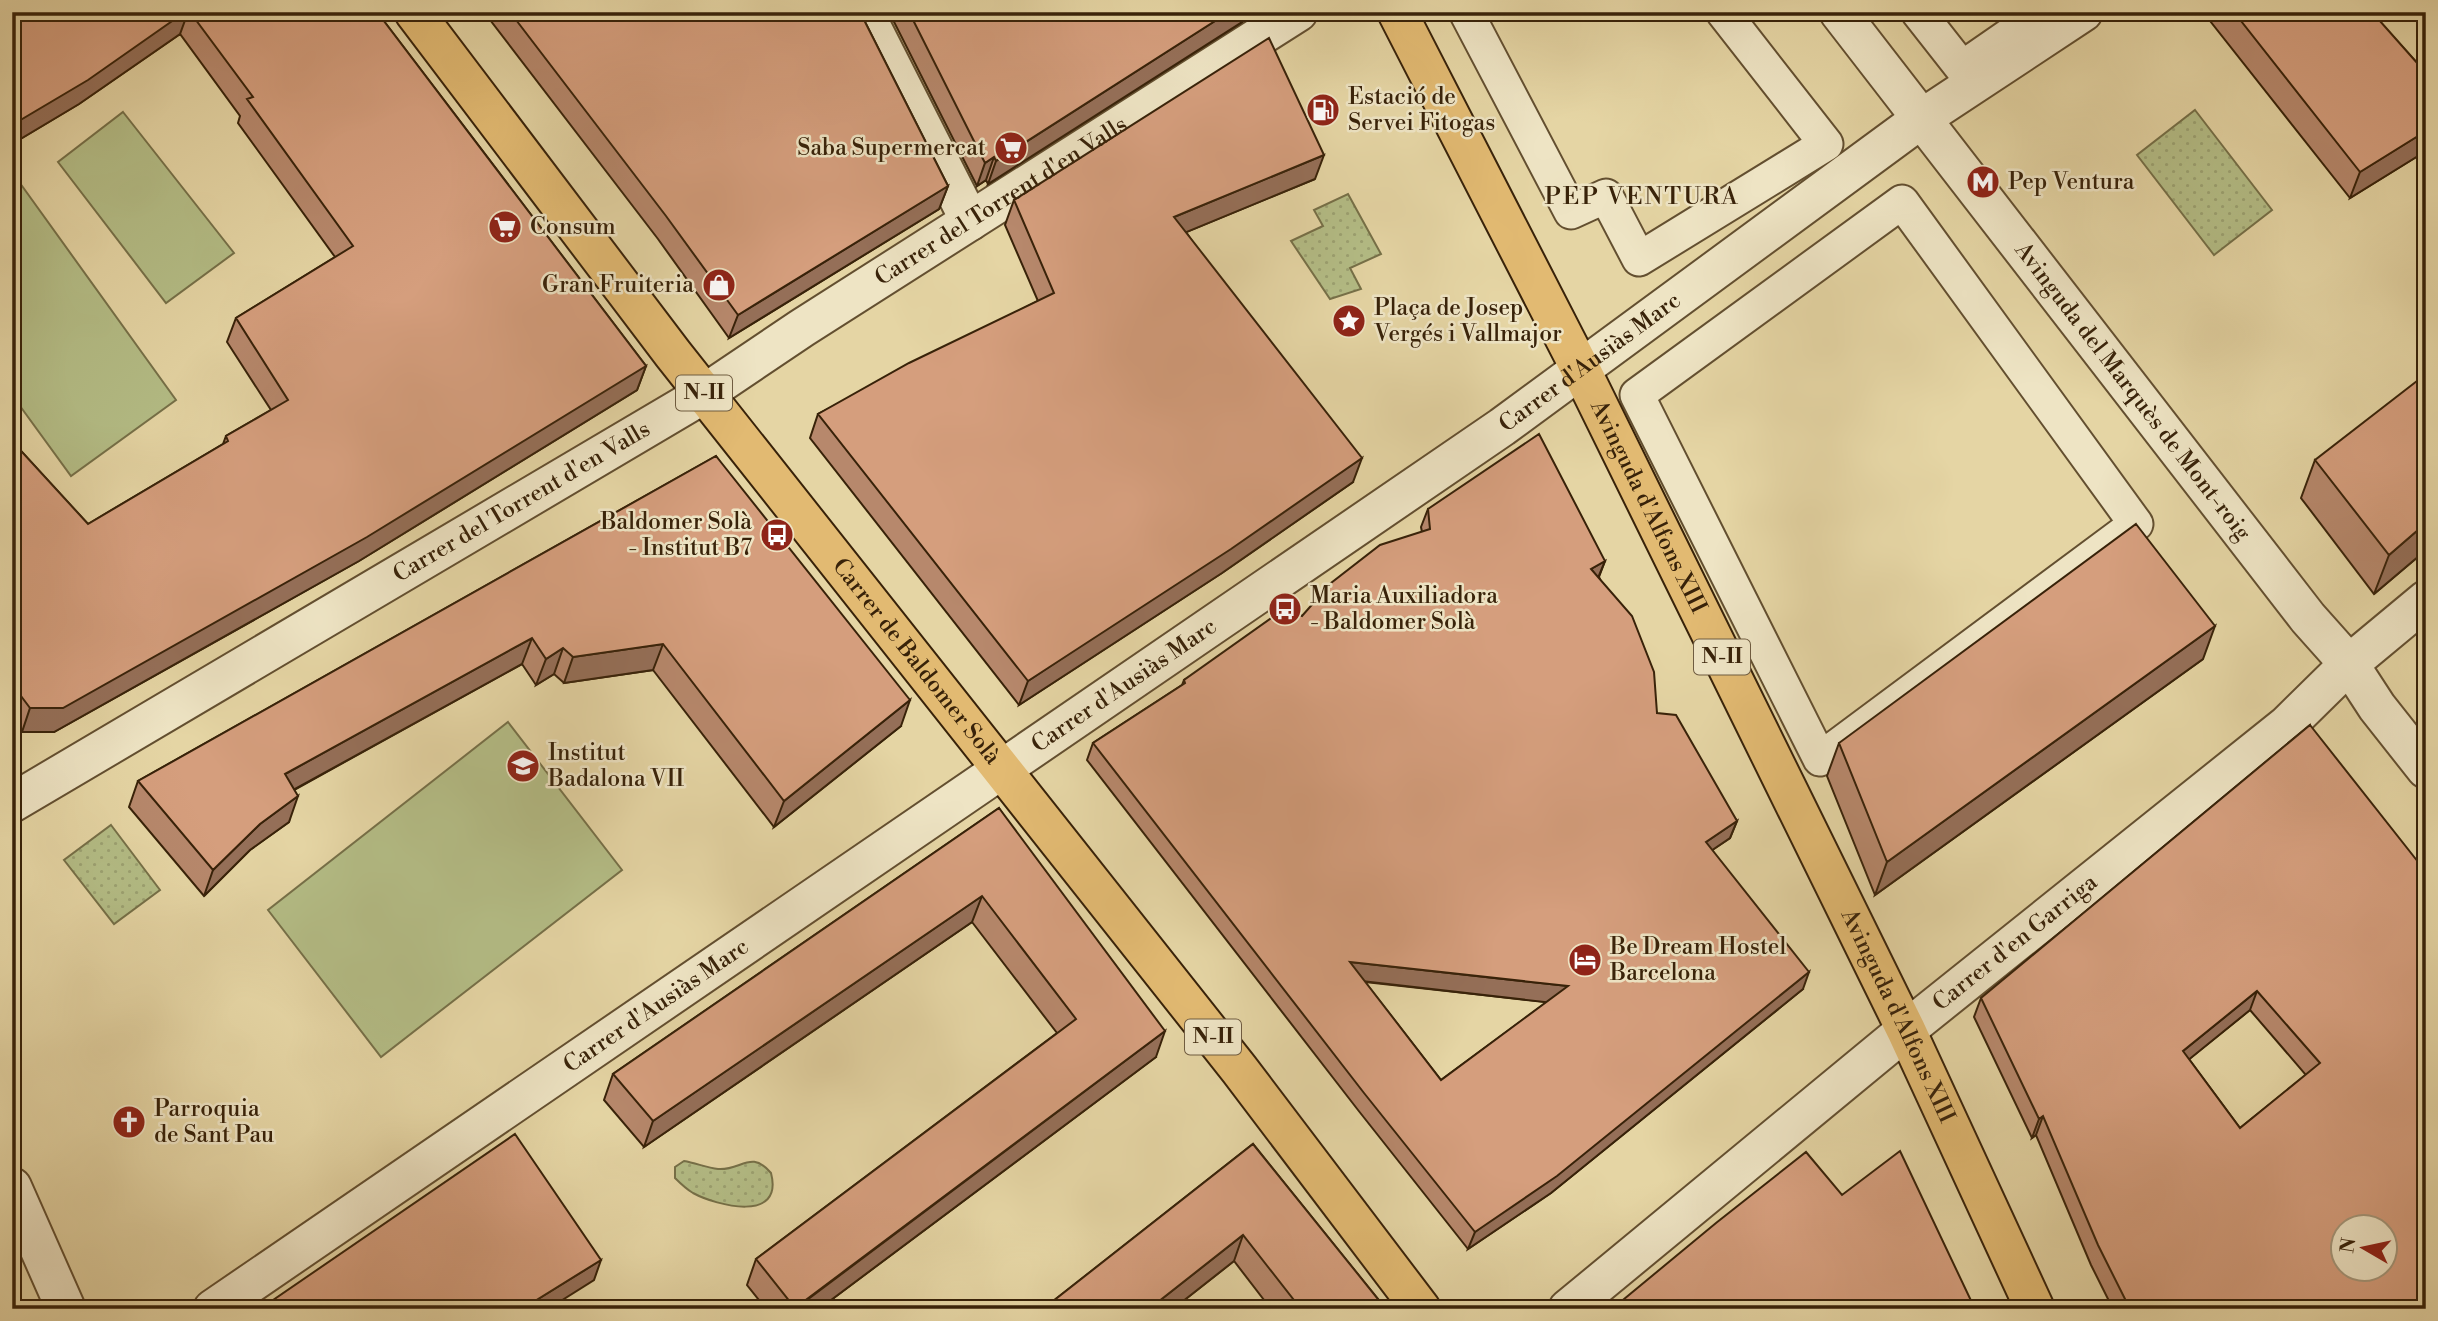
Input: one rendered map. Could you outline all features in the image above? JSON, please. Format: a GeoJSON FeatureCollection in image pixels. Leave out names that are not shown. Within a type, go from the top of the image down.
{"type":"FeatureCollection","features":[{"type":"Feature","properties":{"kind":"main road","name":"Carrer de Baldomer Solà"},"geometry":{"type":"LineString","coordinates":[[414,12],[704,394],[1239,1069],[1421,1309]]}},
{"type":"Feature","properties":{"kind":"main road","name":"Avinguda d'Alfons XIII"},"geometry":{"type":"LineString","coordinates":[[1397,12],[1581,370],[1906,1030],[2035,1309]]}},
{"type":"Feature","properties":{"kind":"street"},"geometry":{"type":"LineString","coordinates":[[864,12],[970,221]]}},
{"type":"Feature","properties":{"kind":"street","name":"Carrer del Torrent d'en Valls"},"geometry":{"type":"LineString","coordinates":[[15,796],[704,394],[802,328],[1298,12]]}},
{"type":"Feature","properties":{"kind":"street"},"geometry":{"type":"LineString","coordinates":[[1466,12],[1571,212],[1606,196],[1639,259],[1826,144],[1723,12]]}},
{"type":"Feature","properties":{"kind":"street","name":"Avinguda del Marquès de Mont-roig"},"geometry":{"type":"LineString","coordinates":[[1839,12],[2308,618],[2349,664],[2377,707],[2426,769]]}},
{"type":"Feature","properties":{"kind":"street"},"geometry":{"type":"LineString","coordinates":[[1918,12],[1962,68],[2043,12]]}},
{"type":"Feature","properties":{"kind":"street","name":"Carrer d'Ausiàs Marc"},"geometry":{"type":"LineString","coordinates":[[213,1309],[1508,423],[1921,119],[2083,12]]}},
{"type":"Feature","properties":{"kind":"street"},"geometry":{"type":"LineString","coordinates":[[1902,201],[2136,524],[1820,759],[1637,395],[1902,201]]}},
{"type":"Feature","properties":{"kind":"street","name":"Carrer d'en Garriga"},"geometry":{"type":"LineString","coordinates":[[1568,1309],[1906,1030],[2287,725],[2349,664],[2426,600]]}},
{"type":"Feature","properties":{"kind":"street"},"geometry":{"type":"LineString","coordinates":[[12,1187],[66,1309]]}},
{"type":"Feature","properties":{"kind":"green space"},"geometry":{"type":"Polygon","coordinates":[[[2195,110],[2272,210],[2214,255],[2137,155],[2195,110]]]}},
{"type":"Feature","properties":{"kind":"green space"},"geometry":{"type":"Polygon","coordinates":[[[123,112],[234,253],[166,303],[58,162],[123,112]]]}},
{"type":"Feature","properties":{"kind":"green space"},"geometry":{"type":"Polygon","coordinates":[[[12,172],[176,400],[71,476],[12,395],[12,172]]]}},
{"type":"Feature","properties":{"kind":"green space"},"geometry":{"type":"Polygon","coordinates":[[[1348,194],[1381,254],[1350,268],[1361,289],[1330,299],[1291,241],[1323,226],[1314,210],[1348,194]]]}},
{"type":"Feature","properties":{"kind":"green space"},"geometry":{"type":"Polygon","coordinates":[[[508,722],[622,870],[381,1057],[268,910],[508,722]]]}},
{"type":"Feature","properties":{"kind":"green space"},"geometry":{"type":"Polygon","coordinates":[[[111,825],[160,890],[114,924],[64,860],[111,825]]]}},
{"type":"Feature","properties":{"kind":"green space"},"geometry":{"type":"Polygon","coordinates":[[[684,1161],[718,1169],[758,1163],[771,1173],[772,1189],[768,1199],[758,1205],[746,1207],[704,1198],[693,1193],[675,1178],[675,1167],[684,1161]]]}},
{"type":"Feature","properties":{"kind":"building"},"geometry":{"type":"Polygon","coordinates":[[[12,12],[185,12],[88,80],[12,125],[12,12]]]}},
{"type":"Feature","properties":{"kind":"building"},"geometry":{"type":"Polygon","coordinates":[[[190,12],[377,12],[646,366],[367,537],[63,708],[30,708],[12,684],[12,441],[88,524],[228,441],[226,436],[288,400],[236,318],[353,246],[247,99],[253,97],[190,12]]]}},
{"type":"Feature","properties":{"kind":"building"},"geometry":{"type":"Polygon","coordinates":[[[510,12],[860,12],[948,186],[738,315],[510,12]]]}},
{"type":"Feature","properties":{"kind":"building"},"geometry":{"type":"Polygon","coordinates":[[[909,12],[1229,12],[996,161],[994,157],[985,163],[909,12]]]}},
{"type":"Feature","properties":{"kind":"building"},"geometry":{"type":"Polygon","coordinates":[[[2234,12],[2372,12],[2426,73],[2426,131],[2360,172],[2234,12]]]}},
{"type":"Feature","properties":{"kind":"building"},"geometry":{"type":"Polygon","coordinates":[[[1269,38],[1324,155],[1174,217],[1362,458],[1231,549],[1028,681],[818,414],[909,363],[1054,293],[1014,200],[1269,38]]]}},
{"type":"Feature","properties":{"kind":"building"},"geometry":{"type":"Polygon","coordinates":[[[2426,374],[2426,523],[2389,555],[2315,460],[2426,374]]]}},
{"type":"Feature","properties":{"kind":"building"},"geometry":{"type":"Polygon","coordinates":[[[1539,434],[1605,561],[1591,569],[1632,616],[1654,672],[1657,713],[1676,715],[1737,821],[1706,842],[1809,972],[1557,1176],[1475,1232],[1093,743],[1185,683],[1184,680],[1284,609],[1302,616],[1331,583],[1380,545],[1430,529],[1428,509],[1539,434]],[[1350,962],[1441,1080],[1568,986],[1350,962]]]}},
{"type":"Feature","properties":{"kind":"building"},"geometry":{"type":"Polygon","coordinates":[[[716,456],[910,700],[784,801],[663,644],[573,657],[563,648],[546,659],[532,638],[285,774],[298,796],[260,824],[213,870],[138,781],[716,456]]]}},
{"type":"Feature","properties":{"kind":"building"},"geometry":{"type":"Polygon","coordinates":[[[2136,524],[2215,626],[1887,862],[1839,743],[2136,524]]]}},
{"type":"Feature","properties":{"kind":"building"},"geometry":{"type":"Polygon","coordinates":[[[2310,725],[2426,872],[2426,1309],[2130,1309],[2098,1245],[2043,1116],[2039,1119],[1981,998],[2310,725]],[[2257,991],[2183,1051],[2240,1128],[2320,1063],[2257,991]]]}},
{"type":"Feature","properties":{"kind":"building"},"geometry":{"type":"Polygon","coordinates":[[[999,808],[1165,1031],[795,1308],[756,1259],[1076,1019],[982,896],[653,1121],[613,1074],[999,808]]]}},
{"type":"Feature","properties":{"kind":"building"},"geometry":{"type":"Polygon","coordinates":[[[515,1134],[601,1260],[522,1309],[260,1309],[515,1134]]]}},
{"type":"Feature","properties":{"kind":"building"},"geometry":{"type":"Polygon","coordinates":[[[1253,1144],[1386,1309],[1301,1309],[1243,1235],[1149,1309],[1043,1309],[1253,1144]]]}},
{"type":"Feature","properties":{"kind":"building"},"geometry":{"type":"Polygon","coordinates":[[[1900,1151],[1975,1309],[1612,1309],[1806,1152],[1842,1195],[1900,1151]]]}},
{"type":"Feature","properties":{"kind":"place","name":"Estació de Servei Fitogas"},"geometry":{"type":"Point","coordinates":[1323,110]}},
{"type":"Feature","properties":{"kind":"place","name":"Saba Supermercat"},"geometry":{"type":"Point","coordinates":[1011,148]}},
{"type":"Feature","properties":{"kind":"place","name":"Pep Ventura"},"geometry":{"type":"Point","coordinates":[1983,182]}},
{"type":"Feature","properties":{"kind":"place","name":"Consum"},"geometry":{"type":"Point","coordinates":[505,227]}},
{"type":"Feature","properties":{"kind":"place","name":"Gran Fruiteria"},"geometry":{"type":"Point","coordinates":[719,285]}},
{"type":"Feature","properties":{"kind":"place","name":"Plaça de Josep Vergés i Vallmajor"},"geometry":{"type":"Point","coordinates":[1349,321]}},
{"type":"Feature","properties":{"kind":"place","name":"Baldomer Solà - Institut B7"},"geometry":{"type":"Point","coordinates":[777,535]}},
{"type":"Feature","properties":{"kind":"place","name":"Maria Auxiliadora - Baldomer Solà"},"geometry":{"type":"Point","coordinates":[1285,609]}},
{"type":"Feature","properties":{"kind":"place","name":"Institut Badalona VII"},"geometry":{"type":"Point","coordinates":[523,766]}},
{"type":"Feature","properties":{"kind":"place","name":"Be Dream Hostel Barcelona"},"geometry":{"type":"Point","coordinates":[1585,960]}},
{"type":"Feature","properties":{"kind":"place","name":"Parroquia de Sant Pau"},"geometry":{"type":"Point","coordinates":[129,1122]}},
{"type":"Feature","properties":{"kind":"district","name":"PEP VENTURA"},"geometry":{"type":"Point","coordinates":[1642,197]}}]}
